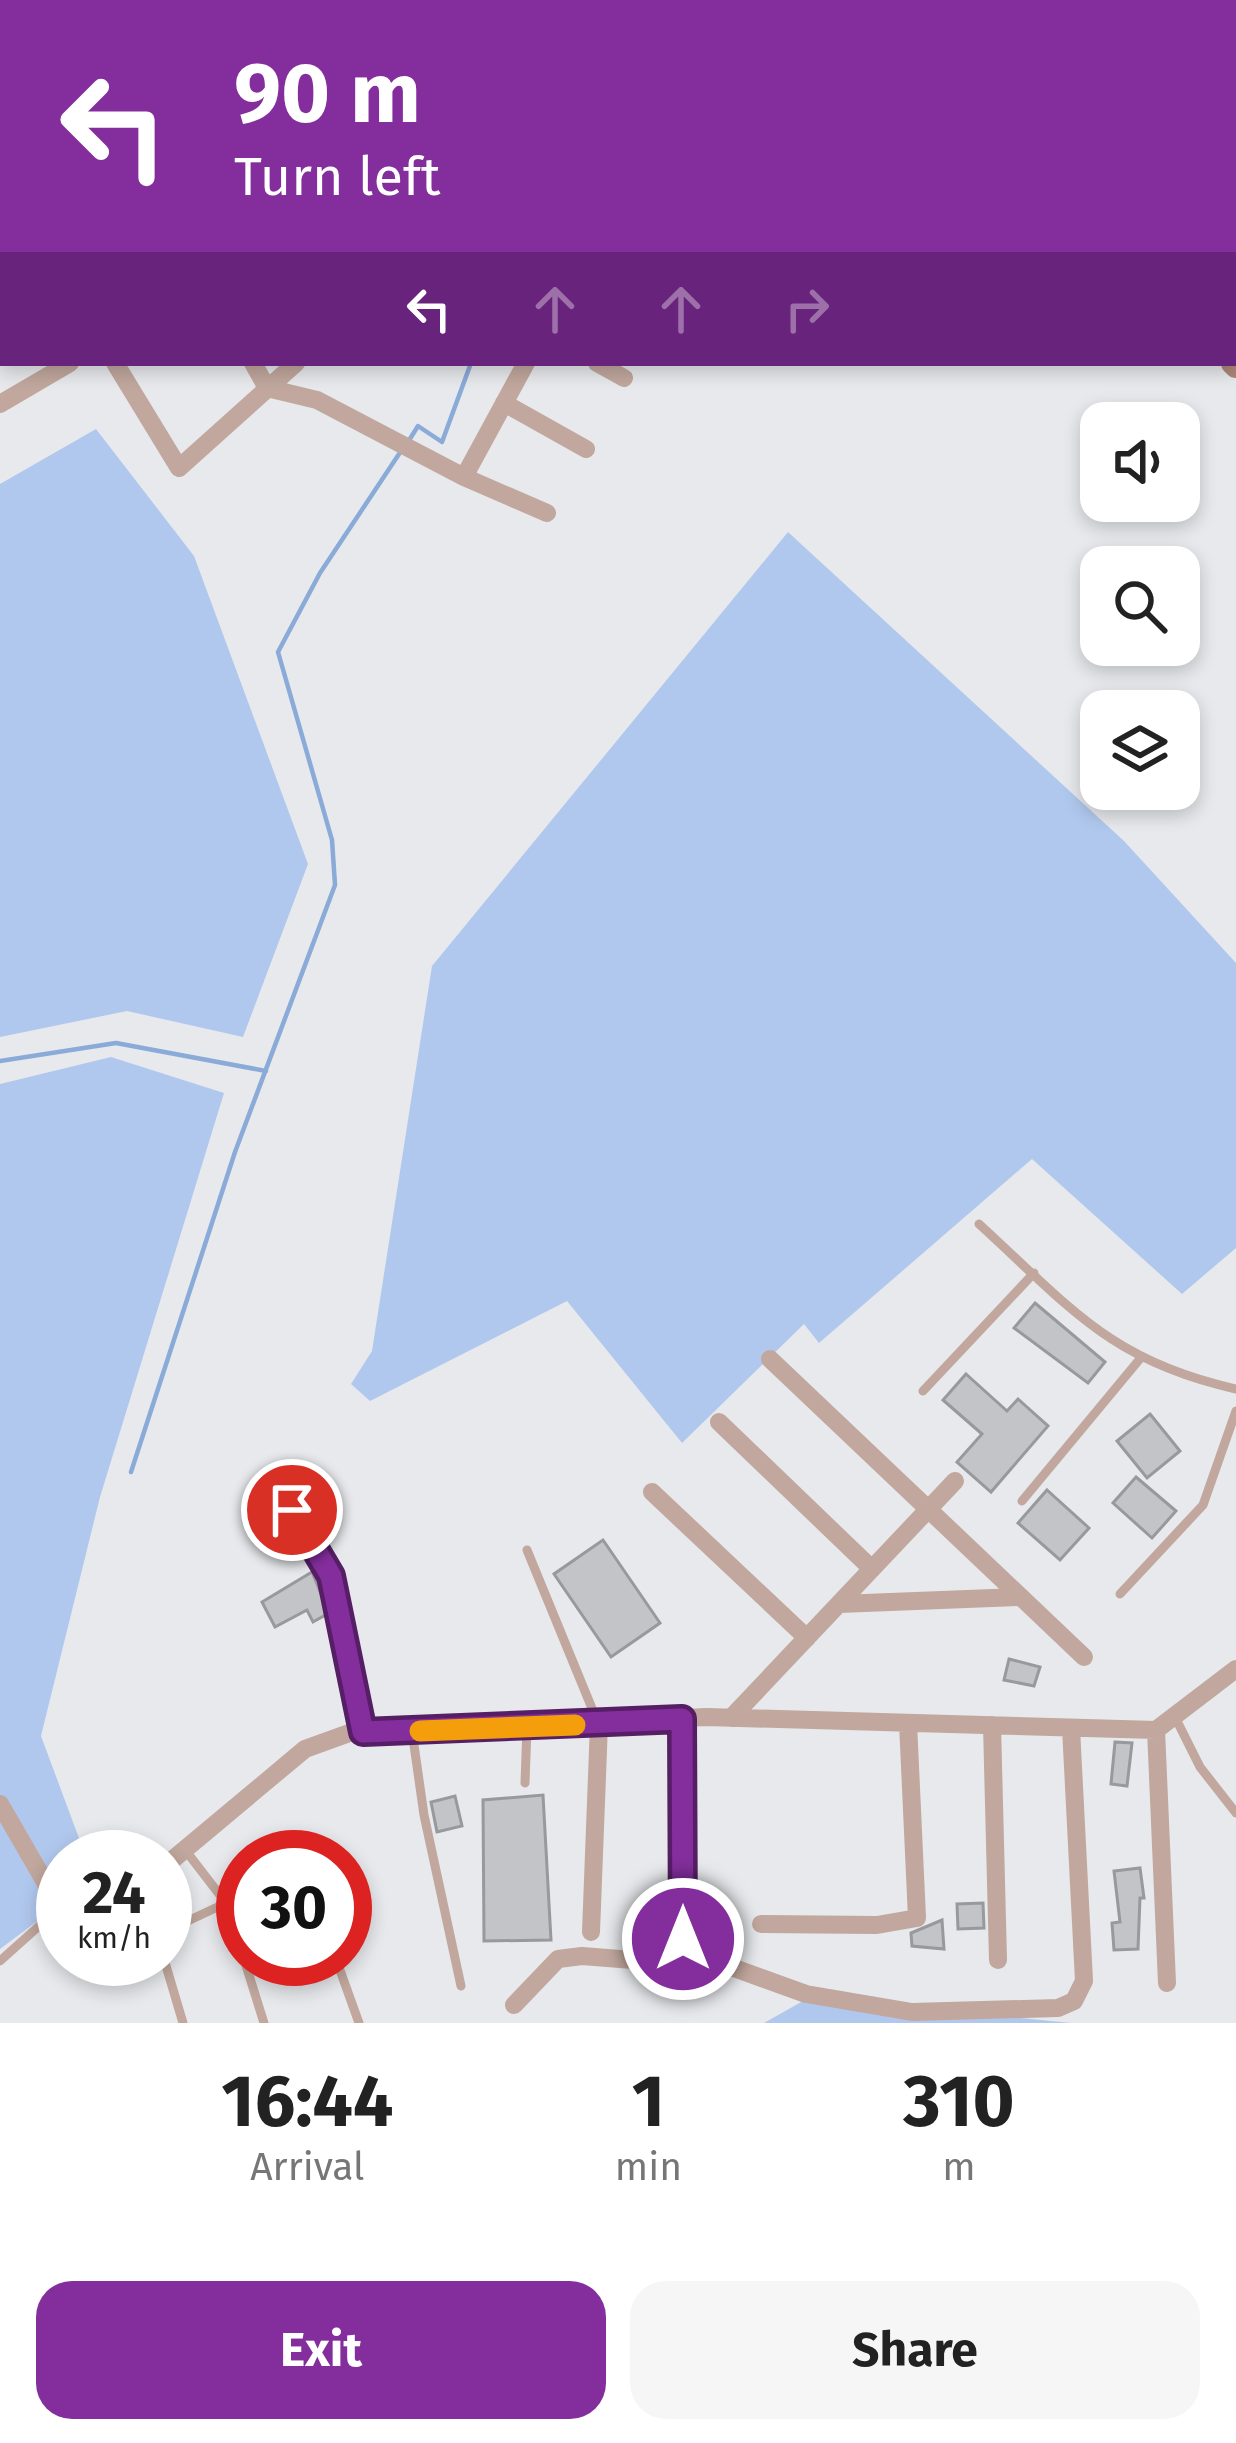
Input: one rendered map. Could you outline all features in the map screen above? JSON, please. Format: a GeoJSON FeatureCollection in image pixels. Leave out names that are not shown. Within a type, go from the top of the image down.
{"type":"FeatureCollection","features":[{"type":"Feature","properties":{"kind":"street"},"geometry":{"type":"LineString","coordinates":[[0,404],[65,366]]}},
{"type":"Feature","properties":{"kind":"street"},"geometry":{"type":"LineString","coordinates":[[117,366],[179,468],[293,366]]}},
{"type":"Feature","properties":{"kind":"street"},"geometry":{"type":"LineString","coordinates":[[255,366],[268,388],[317,400],[464,478],[547,513]]}},
{"type":"Feature","properties":{"kind":"street"},"geometry":{"type":"LineString","coordinates":[[464,478],[524,366]]}},
{"type":"Feature","properties":{"kind":"street"},"geometry":{"type":"LineString","coordinates":[[602,366],[623,378]]}},
{"type":"Feature","properties":{"kind":"street"},"geometry":{"type":"LineString","coordinates":[[504,403],[586,449]]}},
{"type":"Feature","properties":{"kind":"street"},"geometry":{"type":"LineString","coordinates":[[770,1359],[1084,1657]]}},
{"type":"Feature","properties":{"kind":"street"},"geometry":{"type":"LineString","coordinates":[[719,1422],[872,1569]]}},
{"type":"Feature","properties":{"kind":"street"},"geometry":{"type":"LineString","coordinates":[[731,1718],[956,1481]]}},
{"type":"Feature","properties":{"kind":"street"},"geometry":{"type":"LineString","coordinates":[[652,1492],[807,1638]]}},
{"type":"Feature","properties":{"kind":"street"},"geometry":{"type":"LineString","coordinates":[[839,1604],[1021,1597]]}},
{"type":"Feature","properties":{"kind":"street"},"geometry":{"type":"LineString","coordinates":[[192,1846],[305,1749],[363,1732],[731,1718],[1156,1730],[1236,1669]]}},
{"type":"Feature","properties":{"kind":"street"},"geometry":{"type":"LineString","coordinates":[[682,1719],[683,1939]]}},
{"type":"Feature","properties":{"kind":"street"},"geometry":{"type":"LineString","coordinates":[[761,1924],[877,1925],[917,1918],[908,1723]]}},
{"type":"Feature","properties":{"kind":"street"},"geometry":{"type":"LineString","coordinates":[[591,1932],[598,1724]]}},
{"type":"Feature","properties":{"kind":"street"},"geometry":{"type":"LineString","coordinates":[[992,1726],[998,1960]]}},
{"type":"Feature","properties":{"kind":"street"},"geometry":{"type":"LineString","coordinates":[[514,2005],[558,1958],[582,1956],[734,1968],[806,1994],[912,2012],[1058,2008],[1074,2000],[1084,1981],[1071,1728]]}},
{"type":"Feature","properties":{"kind":"street"},"geometry":{"type":"LineString","coordinates":[[1156,1730],[1167,1983]]}},
{"type":"Feature","properties":{"kind":"street"},"geometry":{"type":"LineString","coordinates":[[0,1804],[36,1867]]}},
{"type":"Feature","properties":{"kind":"lane"},"geometry":{"type":"LineString","coordinates":[[980,1224],[1106,1341],[1138,1360],[1236,1390]]}},
{"type":"Feature","properties":{"kind":"lane"},"geometry":{"type":"LineString","coordinates":[[923,1391],[1034,1274]]}},
{"type":"Feature","properties":{"kind":"lane"},"geometry":{"type":"LineString","coordinates":[[1022,1501],[1138,1360]]}},
{"type":"Feature","properties":{"kind":"lane"},"geometry":{"type":"LineString","coordinates":[[1120,1594],[1203,1505],[1236,1411]]}},
{"type":"Feature","properties":{"kind":"lane"},"geometry":{"type":"LineString","coordinates":[[272,1476],[331,1576],[363,1732]]}},
{"type":"Feature","properties":{"kind":"lane"},"geometry":{"type":"LineString","coordinates":[[527,1550],[598,1724]]}},
{"type":"Feature","properties":{"kind":"lane"},"geometry":{"type":"LineString","coordinates":[[1174,1716],[1200,1767],[1236,1813]]}},
{"type":"Feature","properties":{"kind":"lane"},"geometry":{"type":"LineString","coordinates":[[525,1783],[527,1727]]}},
{"type":"Feature","properties":{"kind":"lane"},"geometry":{"type":"LineString","coordinates":[[412,1731],[424,1815],[461,1986]]}},
{"type":"Feature","properties":{"kind":"lane"},"geometry":{"type":"LineString","coordinates":[[192,1859],[216,1890]]}},
{"type":"Feature","properties":{"kind":"lane"},"geometry":{"type":"LineString","coordinates":[[0,1961],[36,1931]]}},
{"type":"Feature","properties":{"kind":"lane"},"geometry":{"type":"LineString","coordinates":[[172,1986],[182,2023]]}},
{"type":"Feature","properties":{"kind":"lane"},"geometry":{"type":"LineString","coordinates":[[252,1986],[264,2023]]}},
{"type":"Feature","properties":{"kind":"lane"},"geometry":{"type":"LineString","coordinates":[[345,1986],[358,2023]]}},
{"type":"Feature","properties":{"kind":"shaded area"},"geometry":{"type":"Polygon","coordinates":[[[96,429],[194,556],[308,864],[243,1037],[127,1011],[0,1037],[0,484],[96,429]]]}},
{"type":"Feature","properties":{"kind":"shaded area"},"geometry":{"type":"Polygon","coordinates":[[[788,532],[1080,801],[1080,810],[1090,810],[1124,841],[1236,963],[1236,1248],[1182,1294],[1032,1159],[819,1343],[804,1324],[682,1443],[567,1301],[370,1401],[351,1384],[372,1351],[432,966],[788,532]]]}},
{"type":"Feature","properties":{"kind":"shaded area"},"geometry":{"type":"Polygon","coordinates":[[[111,1057],[224,1093],[100,1497],[41,1736],[76,1830],[36,1830],[36,1922],[0,1949],[0,1084],[111,1057]]]}},
{"type":"Feature","properties":{"kind":"shaded area"},"geometry":{"type":"Polygon","coordinates":[[[810,1997],[1071,2023],[764,2023],[810,1997]]]}},
{"type":"Feature","properties":{"kind":"building"},"geometry":{"type":"Polygon","coordinates":[[[1035,1303],[1105,1362],[1088,1383],[1014,1328],[1035,1303]]]}},
{"type":"Feature","properties":{"kind":"building"},"geometry":{"type":"Polygon","coordinates":[[[966,1374],[1007,1411],[1018,1399],[1048,1426],[991,1492],[957,1462],[982,1434],[943,1400],[966,1374]]]}},
{"type":"Feature","properties":{"kind":"building"},"geometry":{"type":"Polygon","coordinates":[[[1150,1414],[1180,1451],[1147,1478],[1117,1441],[1150,1414]]]}},
{"type":"Feature","properties":{"kind":"building"},"geometry":{"type":"Polygon","coordinates":[[[1136,1477],[1176,1511],[1152,1538],[1113,1503],[1136,1477]]]}},
{"type":"Feature","properties":{"kind":"building"},"geometry":{"type":"Polygon","coordinates":[[[1047,1490],[1089,1528],[1060,1560],[1018,1523],[1047,1490]]]}},
{"type":"Feature","properties":{"kind":"building"},"geometry":{"type":"Polygon","coordinates":[[[603,1540],[660,1623],[611,1657],[554,1574],[603,1540]]]}},
{"type":"Feature","properties":{"kind":"building"},"geometry":{"type":"Polygon","coordinates":[[[312,1572],[329,1613],[313,1622],[307,1610],[275,1627],[262,1602],[312,1572]]]}},
{"type":"Feature","properties":{"kind":"building"},"geometry":{"type":"Polygon","coordinates":[[[1009,1659],[1040,1667],[1034,1686],[1004,1680],[1009,1659]]]}},
{"type":"Feature","properties":{"kind":"building"},"geometry":{"type":"Polygon","coordinates":[[[1115,1742],[1132,1743],[1127,1786],[1111,1784],[1115,1742]]]}},
{"type":"Feature","properties":{"kind":"building"},"geometry":{"type":"Polygon","coordinates":[[[543,1795],[551,1940],[484,1941],[483,1800],[543,1795]]]}},
{"type":"Feature","properties":{"kind":"building"},"geometry":{"type":"Polygon","coordinates":[[[455,1796],[462,1826],[437,1832],[431,1802],[455,1796]]]}},
{"type":"Feature","properties":{"kind":"building"},"geometry":{"type":"Polygon","coordinates":[[[1140,1868],[1144,1898],[1140,1898],[1138,1949],[1114,1950],[1112,1923],[1120,1922],[1114,1871],[1140,1868]]]}},
{"type":"Feature","properties":{"kind":"building"},"geometry":{"type":"Polygon","coordinates":[[[983,1903],[984,1928],[958,1929],[957,1904],[983,1903]]]}},
{"type":"Feature","properties":{"kind":"building"},"geometry":{"type":"Polygon","coordinates":[[[942,1920],[944,1949],[912,1946],[911,1933],[942,1920]]]}},
{"type":"Feature","properties":{"kind":"waterway"},"geometry":{"type":"LineString","coordinates":[[408,442],[418,426],[442,442],[470,366]]}},
{"type":"Feature","properties":{"kind":"waterway"},"geometry":{"type":"LineString","coordinates":[[131,1472],[235,1152],[335,885],[332,840],[278,652],[320,573],[401,451]]}},
{"type":"Feature","properties":{"kind":"waterway"},"geometry":{"type":"LineString","coordinates":[[0,1061],[116,1043],[266,1071]]}},
{"type":"Feature","properties":{"kind":"slow traffic"},"geometry":{"type":"LineString","coordinates":[[420,1731],[575,1725]]}},
{"type":"Feature","properties":{"kind":"route"},"geometry":{"type":"LineString","coordinates":[[292,1510],[331,1576],[363,1732],[682,1719],[683,1939]]}}]}
